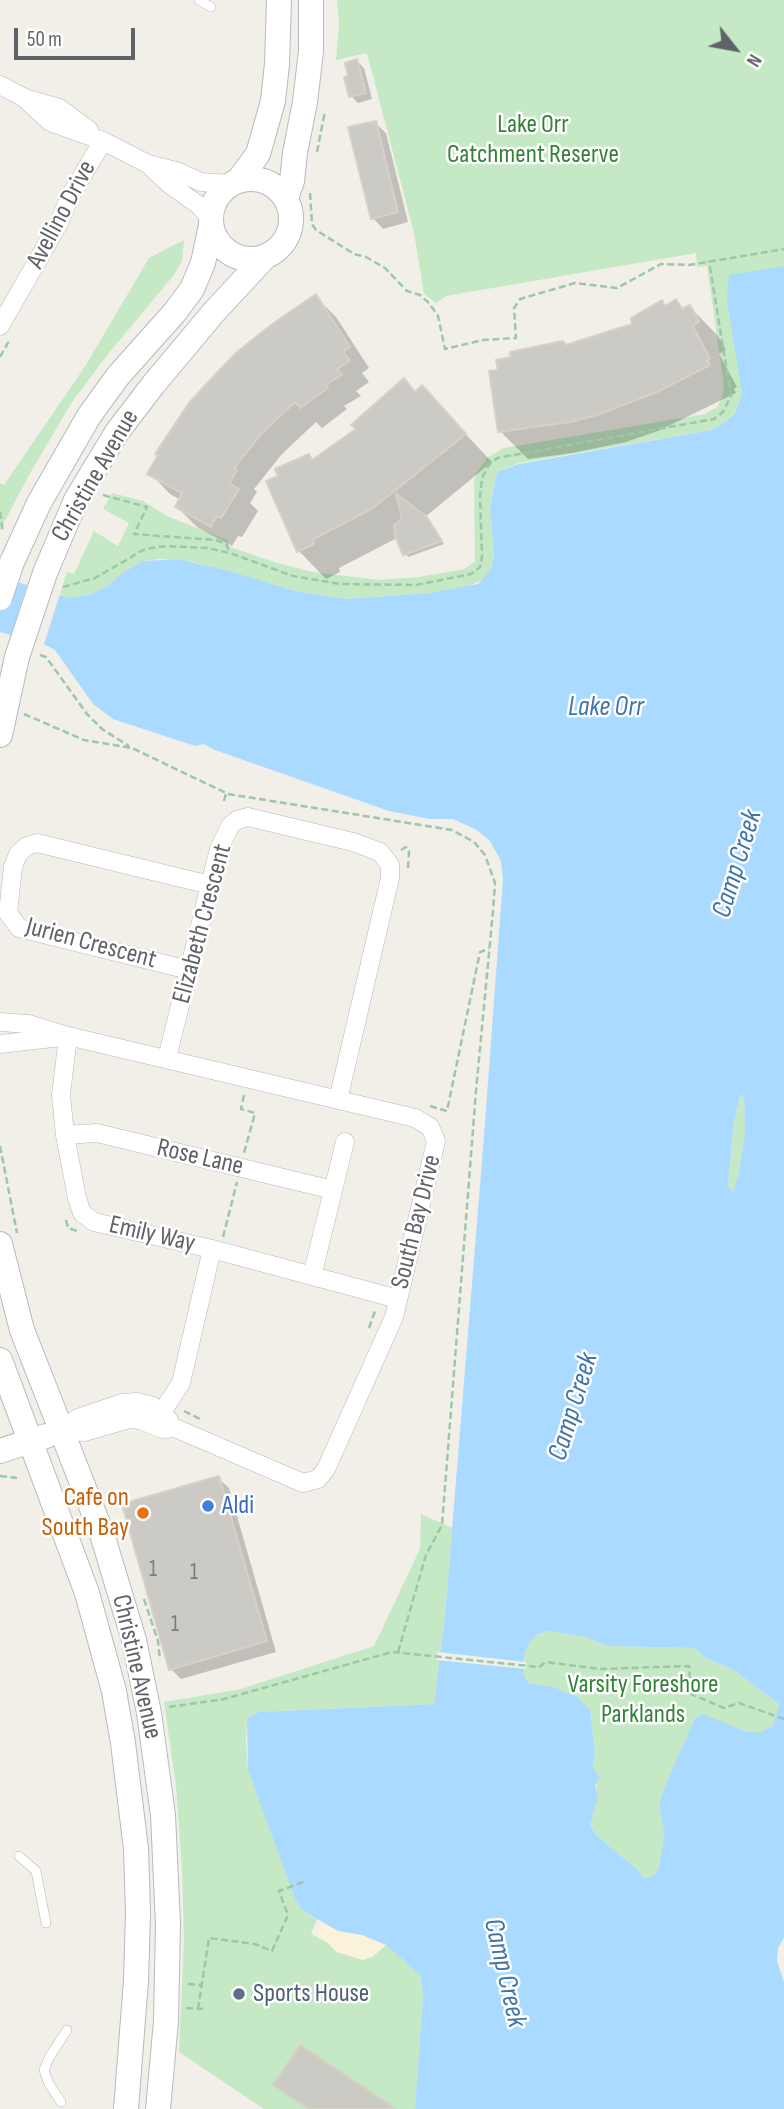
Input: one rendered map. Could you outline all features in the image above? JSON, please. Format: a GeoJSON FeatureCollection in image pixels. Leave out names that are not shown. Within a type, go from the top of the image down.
{"type":"FeatureCollection","features":[{"type":"Feature","properties":{"kind":"main road","name":"Christine Avenue"},"geometry":{"type":"LineString","coordinates":[[0,598],[12,562],[39,503],[89,416],[118,376],[192,289],[203,262],[216,200],[258,154],[273,101],[278,53],[279,0]]}},
{"type":"Feature","properties":{"kind":"main road","name":"Christine Avenue"},"geometry":{"type":"LineString","coordinates":[[0,735],[7,694],[18,657],[54,580],[76,500],[117,432],[153,385],[214,312],[288,236],[292,217],[286,198],[292,181],[305,102],[311,51],[311,0]]}},
{"type":"Feature","properties":{"kind":"main road"},"geometry":{"type":"LineString","coordinates":[[234,182],[251,178],[265,181],[277,187],[286,198]]}},
{"type":"Feature","properties":{"kind":"main road"},"geometry":{"type":"LineString","coordinates":[[211,222],[221,246],[230,253],[253,259],[265,257]]}},
{"type":"Feature","properties":{"kind":"main road","name":"Christine Avenue"},"geometry":{"type":"LineString","coordinates":[[0,1244],[22,1330],[102,1534],[134,1640],[153,1739],[163,1815],[168,1924],[166,2021],[158,2109]]}},
{"type":"Feature","properties":{"kind":"main road","name":"Christine Avenue"},"geometry":{"type":"LineString","coordinates":[[0,1360],[87,1593],[114,1691],[123,1743],[136,1849],[138,1913],[136,1981],[126,2109]]}},
{"type":"Feature","properties":{"kind":"main road"},"geometry":{"type":"LineString","coordinates":[[0,1451],[61,1432]]}},
{"type":"Feature","properties":{"kind":"street"},"geometry":{"type":"LineString","coordinates":[[0,85],[23,97],[59,108],[103,141],[148,164],[201,182],[234,182]]}},
{"type":"Feature","properties":{"kind":"street","name":"Avellino Drive"},"geometry":{"type":"LineString","coordinates":[[0,326],[103,141]]}},
{"type":"Feature","properties":{"kind":"street"},"geometry":{"type":"LineString","coordinates":[[148,164],[169,184],[200,206],[211,222]]}},
{"type":"Feature","properties":{"kind":"street","name":"Elizabeth Crescent"},"geometry":{"type":"LineString","coordinates":[[167,1058],[219,849],[230,826],[237,820],[248,817],[353,842],[380,852],[390,865],[390,878],[338,1100]]}},
{"type":"Feature","properties":{"kind":"street","name":"Jurien Crescent"},"geometry":{"type":"LineString","coordinates":[[189,970],[19,928],[8,913],[13,867],[18,854],[27,846],[37,843],[210,885]]}},
{"type":"Feature","properties":{"kind":"street","name":"South Bay Drive"},"geometry":{"type":"LineString","coordinates":[[0,1022],[29,1024],[68,1036],[415,1118],[424,1122],[434,1132],[436,1150],[394,1317],[332,1456],[318,1479],[303,1483],[176,1428],[163,1429],[129,1419],[84,1432],[61,1432]]}},
{"type":"Feature","properties":{"kind":"street","name":"South Bay Drive"},"geometry":{"type":"LineString","coordinates":[[0,1044],[68,1036]]}},
{"type":"Feature","properties":{"kind":"street","name":"Emily Way"},"geometry":{"type":"LineString","coordinates":[[68,1036],[62,1082],[65,1135],[82,1213],[94,1222],[102,1224],[217,1244],[312,1276],[398,1299]]}},
{"type":"Feature","properties":{"kind":"street","name":"Rose Lane"},"geometry":{"type":"LineString","coordinates":[[65,1135],[97,1133],[333,1191]]}},
{"type":"Feature","properties":{"kind":"street"},"geometry":{"type":"LineString","coordinates":[[312,1276],[345,1142]]}},
{"type":"Feature","properties":{"kind":"street"},"geometry":{"type":"LineString","coordinates":[[61,1432],[78,1418],[122,1403],[137,1402],[169,1410],[181,1383],[217,1244]]}},
{"type":"Feature","properties":{"kind":"street","name":"South Bay Drive"},"geometry":{"type":"LineString","coordinates":[[169,1410],[176,1428]]}},
{"type":"Feature","properties":{"kind":"lane"},"geometry":{"type":"LineString","coordinates":[[199,0],[211,7]]}},
{"type":"Feature","properties":{"kind":"lane"},"geometry":{"type":"LineString","coordinates":[[19,1856],[36,1871],[47,1923]]}},
{"type":"Feature","properties":{"kind":"lane"},"geometry":{"type":"LineString","coordinates":[[61,2102],[49,2084],[44,2070],[67,2030]]}},
{"type":"Feature","properties":{"kind":"path"},"geometry":{"type":"LineString","coordinates":[[316,230],[354,254],[366,257],[385,268],[407,291],[420,295],[429,303],[438,316],[445,349],[483,340],[516,338],[514,308],[520,299],[575,283],[617,289],[661,264],[698,264],[784,249]]}},
{"type":"Feature","properties":{"kind":"path"},"geometry":{"type":"LineString","coordinates":[[54,580],[96,578],[145,549],[166,545],[230,553],[293,576],[340,584],[416,585],[471,574],[480,567],[482,557],[482,478],[489,465],[497,458],[714,419],[723,412],[731,396],[709,261]]}},
{"type":"Feature","properties":{"kind":"path"},"geometry":{"type":"LineString","coordinates":[[103,495],[146,508],[134,534],[216,540],[226,544],[230,553]]}},
{"type":"Feature","properties":{"kind":"path"},"geometry":{"type":"LineString","coordinates":[[0,512],[3,532]]}},
{"type":"Feature","properties":{"kind":"path"},"geometry":{"type":"LineString","coordinates":[[46,657],[87,715],[102,729],[132,748],[226,793],[452,830],[474,842],[485,855],[495,883],[442,1525],[426,1555],[398,1652],[402,1653]]}},
{"type":"Feature","properties":{"kind":"path"},"geometry":{"type":"LineString","coordinates":[[24,714],[85,740],[132,748]]}},
{"type":"Feature","properties":{"kind":"path"},"geometry":{"type":"LineString","coordinates":[[224,801],[226,793]]}},
{"type":"Feature","properties":{"kind":"path"},"geometry":{"type":"LineString","coordinates":[[401,850],[406,847],[409,851],[407,872]]}},
{"type":"Feature","properties":{"kind":"path"},"geometry":{"type":"LineString","coordinates":[[426,1105],[447,1111],[480,952],[489,949]]}},
{"type":"Feature","properties":{"kind":"path"},"geometry":{"type":"LineString","coordinates":[[243,1161],[255,1113],[241,1109],[245,1092]]}},
{"type":"Feature","properties":{"kind":"path"},"geometry":{"type":"LineString","coordinates":[[217,1244],[239,1175]]}},
{"type":"Feature","properties":{"kind":"path"},"geometry":{"type":"LineString","coordinates":[[68,1228],[82,1232]]}},
{"type":"Feature","properties":{"kind":"path"},"geometry":{"type":"LineString","coordinates":[[367,1335],[376,1310],[371,1307]]}},
{"type":"Feature","properties":{"kind":"path"},"geometry":{"type":"LineString","coordinates":[[169,1410],[205,1421]]}},
{"type":"Feature","properties":{"kind":"path"},"geometry":{"type":"LineString","coordinates":[[0,1476],[17,1478]]}},
{"type":"Feature","properties":{"kind":"path"},"geometry":{"type":"LineString","coordinates":[[169,1707],[224,1699],[393,1652],[539,1667],[546,1662],[600,1668],[689,1666],[691,1694],[724,1708],[738,1703],[784,1719]]}},
{"type":"Feature","properties":{"kind":"path"},"geometry":{"type":"LineString","coordinates":[[186,2008],[201,2009],[209,1938],[254,1944],[272,1951],[288,1915],[279,1891],[306,1881]]}},
{"type":"Feature","properties":{"kind":"path"},"geometry":{"type":"LineString","coordinates":[[188,1984],[202,1985]]}},
{"type":"Feature","properties":{"kind":"green space","name":"Lake Orr Catchment Reserve"},"geometry":{"type":"Polygon","coordinates":[[[337,0],[784,0],[784,266],[729,276],[742,393],[735,412],[712,430],[519,463],[497,472],[490,507],[494,556],[491,568],[485,578],[468,587],[430,593],[346,599],[295,591],[197,563],[160,559],[143,561],[92,594],[70,598],[60,594],[67,572],[74,574],[94,531],[118,546],[129,523],[103,509],[112,493],[143,501],[167,516],[227,540],[230,547],[312,572],[379,580],[419,577],[464,569],[475,562],[474,482],[476,473],[488,457],[504,448],[705,414],[717,407],[722,398],[724,386],[707,266],[697,267],[696,253],[446,296],[436,303],[424,294],[414,233],[367,53],[336,60],[339,24],[337,0]]]}},
{"type":"Feature","properties":{"kind":"green space"},"geometry":{"type":"Polygon","coordinates":[[[184,240],[182,261],[173,276],[72,402],[0,530],[0,483],[4,485],[86,365],[149,258],[184,240]]]}},
{"type":"Feature","properties":{"kind":"green space"},"geometry":{"type":"Polygon","coordinates":[[[740,1096],[744,1097],[745,1132],[734,1194],[728,1187],[734,1122],[740,1096]]]}},
{"type":"Feature","properties":{"kind":"green space"},"geometry":{"type":"Polygon","coordinates":[[[421,1514],[452,1528],[434,1704],[259,1712],[247,1718],[246,1744],[248,1770],[302,1910],[317,1919],[311,1934],[327,1942],[337,1952],[372,1957],[386,1945],[421,1976],[423,1995],[415,2109],[264,2109],[179,2052],[184,1940],[182,1869],[176,1786],[164,1702],[241,1689],[374,1646],[420,1549],[421,1514]]]}},
{"type":"Feature","properties":{"kind":"green space","name":"Varsity Foreshore Parklands"},"geometry":{"type":"Polygon","coordinates":[[[549,1631],[586,1637],[607,1646],[694,1648],[706,1658],[732,1669],[779,1704],[773,1726],[760,1734],[695,1718],[659,1804],[664,1834],[659,1868],[654,1876],[644,1878],[597,1836],[590,1823],[598,1797],[593,1767],[595,1752],[590,1710],[553,1687],[529,1683],[524,1675],[523,1660],[528,1645],[537,1634],[549,1631]]]}},
{"type":"Feature","properties":{"kind":"sand"},"geometry":{"type":"Polygon","coordinates":[[[323,1923],[338,1931],[362,1935],[386,1945],[372,1957],[363,1960],[337,1952],[317,1937],[323,1923]]]}},
{"type":"Feature","properties":{"kind":"water","name":"Lake Orr"},"geometry":{"type":"Polygon","coordinates":[[[784,266],[784,1937],[778,1948],[777,1961],[784,1982],[784,2109],[415,2109],[423,1995],[421,1976],[386,1945],[362,1935],[338,1931],[302,1910],[295,1898],[248,1770],[247,1718],[259,1712],[434,1704],[445,1616],[484,1136],[503,879],[501,861],[490,841],[477,830],[453,819],[430,819],[389,811],[204,744],[195,746],[113,719],[93,704],[55,650],[44,644],[0,632],[0,577],[70,598],[92,594],[106,587],[143,561],[177,559],[295,591],[346,599],[430,593],[478,584],[491,569],[494,556],[490,507],[497,472],[519,464],[712,430],[735,413],[742,393],[727,300],[729,275],[784,266]],[[740,1096],[734,1122],[728,1186],[733,1193],[745,1132],[744,1097],[740,1096]],[[549,1631],[537,1634],[528,1645],[523,1660],[524,1675],[529,1683],[553,1687],[576,1696],[590,1710],[595,1752],[593,1767],[600,1777],[595,1785],[598,1797],[590,1824],[597,1836],[644,1878],[654,1876],[659,1868],[664,1834],[659,1804],[695,1718],[702,1714],[745,1731],[760,1733],[773,1726],[779,1704],[732,1669],[706,1658],[694,1648],[607,1646],[586,1637],[549,1631]]]}},
{"type":"Feature","properties":{"kind":"pier"},"geometry":{"type":"Polygon","coordinates":[[[28,582],[61,591],[43,647],[10,638],[28,582]]]}},
{"type":"Feature","properties":{"kind":"pier"},"geometry":{"type":"Polygon","coordinates":[[[437,1652],[526,1662],[526,1669],[436,1660],[437,1652]]]}},
{"type":"Feature","properties":{"kind":"building"},"geometry":{"type":"Polygon","coordinates":[[[357,59],[366,93],[349,97],[344,77],[348,76],[345,63],[357,59]]]}},
{"type":"Feature","properties":{"kind":"building"},"geometry":{"type":"Polygon","coordinates":[[[376,121],[398,212],[371,219],[348,127],[376,121]]]}},
{"type":"Feature","properties":{"kind":"building"},"geometry":{"type":"Polygon","coordinates":[[[316,294],[350,347],[343,352],[350,361],[337,369],[342,375],[325,385],[328,388],[300,408],[295,402],[262,433],[234,468],[237,470],[229,484],[239,489],[221,518],[217,516],[211,527],[175,507],[182,493],[147,474],[158,455],[155,454],[189,403],[237,352],[316,294]]]}},
{"type":"Feature","properties":{"kind":"building"},"geometry":{"type":"Polygon","coordinates":[[[676,299],[682,309],[690,305],[699,321],[693,326],[710,359],[707,360],[710,365],[657,392],[597,415],[570,422],[498,432],[489,371],[498,370],[496,360],[511,357],[510,352],[563,341],[566,345],[632,324],[631,318],[662,300],[665,306],[676,299]]]}},
{"type":"Feature","properties":{"kind":"building"},"geometry":{"type":"Polygon","coordinates":[[[404,378],[415,392],[422,385],[466,434],[373,508],[312,540],[314,544],[297,552],[266,481],[278,476],[275,469],[309,454],[312,460],[356,429],[351,425],[404,378]]]}},
{"type":"Feature","properties":{"kind":"building"},"geometry":{"type":"Polygon","coordinates":[[[396,494],[427,517],[442,541],[403,555],[395,536],[394,525],[402,519],[396,494]]]}},
{"type":"Feature","properties":{"kind":"building"},"geometry":{"type":"Polygon","coordinates":[[[219,1476],[267,1641],[169,1670],[122,1504],[219,1476]]]}},
{"type":"Feature","properties":{"kind":"building"},"geometry":{"type":"Polygon","coordinates":[[[300,2045],[396,2109],[309,2109],[273,2085],[300,2045]]]}},
{"type":"Feature","properties":{"kind":"place","name":"Aldi"},"geometry":{"type":"Point","coordinates":[208,1506]}},
{"type":"Feature","properties":{"kind":"place","name":"Cafe on South Bay"},"geometry":{"type":"Point","coordinates":[143,1513]}},
{"type":"Feature","properties":{"kind":"place","name":"Sports House"},"geometry":{"type":"Point","coordinates":[239,1994]}},
{"type":"Feature","properties":{"kind":"water label","name":"Camp Creek"},"geometry":{"type":"Point","coordinates":[738,864]}},
{"type":"Feature","properties":{"kind":"water label","name":"Camp Creek"},"geometry":{"type":"Point","coordinates":[574,1407]}},
{"type":"Feature","properties":{"kind":"water label","name":"Camp Creek"},"geometry":{"type":"Point","coordinates":[504,1973]}}]}
